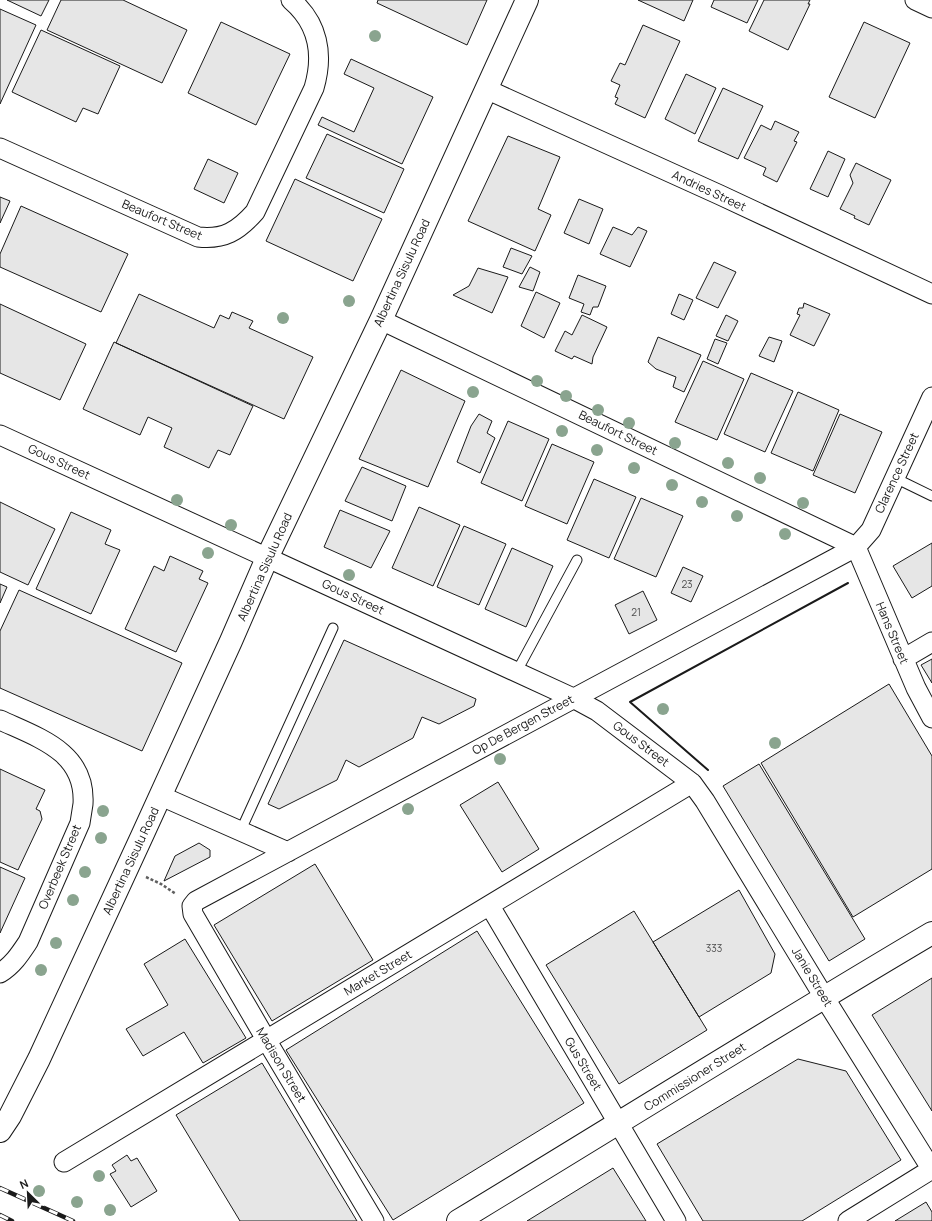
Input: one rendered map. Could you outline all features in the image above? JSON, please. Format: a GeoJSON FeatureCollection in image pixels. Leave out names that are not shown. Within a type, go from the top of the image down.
{"type":"FeatureCollection","features":[{"type":"Feature","properties":{"kind":"main road","name":"Albertina Sisulu Road"},"geometry":{"type":"LineString","coordinates":[[0,1131],[10,1116],[39,1059],[161,796],[231,642],[267,558],[380,320],[527,0]]}},
{"type":"Feature","properties":{"kind":"main road","name":"Commissioner Street"},"geometry":{"type":"LineString","coordinates":[[458,1221],[824,997],[932,933]]}},
{"type":"Feature","properties":{"kind":"street","name":"Beaufort Street"},"geometry":{"type":"LineString","coordinates":[[0,148],[198,237],[218,238],[227,235],[246,222],[254,212],[314,88],[318,75],[319,50],[315,35],[308,19],[299,7],[291,0]]}},
{"type":"Feature","properties":{"kind":"street"},"geometry":{"type":"LineString","coordinates":[[915,0],[932,8]]}},
{"type":"Feature","properties":{"kind":"street","name":"Andries Street"},"geometry":{"type":"LineString","coordinates":[[486,89],[720,195],[932,294]]}},
{"type":"Feature","properties":{"kind":"street","name":"Beaufort Street"},"geometry":{"type":"LineString","coordinates":[[380,320],[856,546]]}},
{"type":"Feature","properties":{"kind":"street","name":"Clarence Street"},"geometry":{"type":"LineString","coordinates":[[856,546],[871,530],[932,397]]}},
{"type":"Feature","properties":{"kind":"street","name":"Gous Street"},"geometry":{"type":"LineString","coordinates":[[0,435],[573,698],[598,711],[692,783]]}},
{"type":"Feature","properties":{"kind":"street","name":"Hans Street"},"geometry":{"type":"LineString","coordinates":[[856,546],[903,659],[932,718]]}},
{"type":"Feature","properties":{"kind":"street","name":"Op De Bergen Street"},"geometry":{"type":"LineString","coordinates":[[192,906],[196,901],[856,546]]}},
{"type":"Feature","properties":{"kind":"street"},"geometry":{"type":"LineString","coordinates":[[903,659],[932,642]]}},
{"type":"Feature","properties":{"kind":"street","name":"Overbeek Street"},"geometry":{"type":"LineString","coordinates":[[0,720],[38,737],[63,753],[73,764],[79,778],[83,804],[80,823],[28,942],[17,959],[0,973]]}},
{"type":"Feature","properties":{"kind":"street","name":"Market Street"},"geometry":{"type":"LineString","coordinates":[[64,1162],[267,1041],[692,783]]}},
{"type":"Feature","properties":{"kind":"street","name":"Janie Street"},"geometry":{"type":"LineString","coordinates":[[692,783],[709,807],[824,997],[932,1170]]}},
{"type":"Feature","properties":{"kind":"street"},"geometry":{"type":"LineString","coordinates":[[161,796],[288,852]]}},
{"type":"Feature","properties":{"kind":"street","name":"Madison Street"},"geometry":{"type":"LineString","coordinates":[[192,906],[193,914],[374,1221]]}},
{"type":"Feature","properties":{"kind":"street","name":"Gus Street"},"geometry":{"type":"LineString","coordinates":[[490,906],[676,1221]]}},
{"type":"Feature","properties":{"kind":"street"},"geometry":{"type":"LineString","coordinates":[[848,1221],[932,1170]]}},
{"type":"Feature","properties":{"kind":"lane"},"geometry":{"type":"LineString","coordinates":[[895,478],[932,496]]}},
{"type":"Feature","properties":{"kind":"lane"},"geometry":{"type":"LineString","coordinates":[[516,673],[577,560]]}},
{"type":"Feature","properties":{"kind":"lane"},"geometry":{"type":"LineString","coordinates":[[241,830],[333,628]]}},
{"type":"Feature","properties":{"kind":"path"},"geometry":{"type":"LineString","coordinates":[[127,868],[161,884],[192,906]]}},
{"type":"Feature","properties":{"kind":"building"},"geometry":{"type":"Polygon","coordinates":[[[7,0],[49,0],[41,16],[7,0]]]}},
{"type":"Feature","properties":{"kind":"building"},"geometry":{"type":"Polygon","coordinates":[[[61,0],[123,0],[187,30],[162,83],[47,30],[61,0]]]}},
{"type":"Feature","properties":{"kind":"building"},"geometry":{"type":"Polygon","coordinates":[[[378,0],[487,0],[467,45],[377,3],[378,0]]]}},
{"type":"Feature","properties":{"kind":"building"},"geometry":{"type":"Polygon","coordinates":[[[638,0],[693,0],[684,21],[638,0]]]}},
{"type":"Feature","properties":{"kind":"building"},"geometry":{"type":"Polygon","coordinates":[[[714,0],[758,0],[747,23],[711,7],[714,0]]]}},
{"type":"Feature","properties":{"kind":"building"},"geometry":{"type":"Polygon","coordinates":[[[764,0],[810,0],[808,4],[810,4],[788,50],[749,31],[764,0]]]}},
{"type":"Feature","properties":{"kind":"building"},"geometry":{"type":"Polygon","coordinates":[[[0,9],[36,25],[0,104],[0,9]]]}},
{"type":"Feature","properties":{"kind":"building"},"geometry":{"type":"Polygon","coordinates":[[[221,22],[290,54],[256,125],[188,93],[221,22]]]}},
{"type":"Feature","properties":{"kind":"building"},"geometry":{"type":"Polygon","coordinates":[[[864,22],[910,43],[875,118],[829,97],[864,22]]]}},
{"type":"Feature","properties":{"kind":"building"},"geometry":{"type":"Polygon","coordinates":[[[643,25],[680,41],[645,118],[615,104],[618,98],[615,97],[620,85],[611,81],[620,63],[625,65],[643,25]]]}},
{"type":"Feature","properties":{"kind":"building"},"geometry":{"type":"Polygon","coordinates":[[[41,30],[120,66],[98,114],[83,108],[76,122],[12,92],[41,30]]]}},
{"type":"Feature","properties":{"kind":"building"},"geometry":{"type":"Polygon","coordinates":[[[351,59],[433,97],[402,164],[318,125],[322,117],[354,132],[374,88],[344,74],[351,59]]]}},
{"type":"Feature","properties":{"kind":"building"},"geometry":{"type":"Polygon","coordinates":[[[686,74],[716,88],[695,134],[665,119],[686,74]]]}},
{"type":"Feature","properties":{"kind":"building"},"geometry":{"type":"Polygon","coordinates":[[[723,88],[763,106],[738,159],[698,141],[723,88]]]}},
{"type":"Feature","properties":{"kind":"building"},"geometry":{"type":"Polygon","coordinates":[[[775,121],[799,132],[794,141],[797,142],[777,182],[763,175],[766,168],[744,158],[761,125],[771,130],[775,121]]]}},
{"type":"Feature","properties":{"kind":"building"},"geometry":{"type":"Polygon","coordinates":[[[327,134],[404,169],[384,213],[306,178],[327,134]]]}},
{"type":"Feature","properties":{"kind":"building"},"geometry":{"type":"Polygon","coordinates":[[[508,136],[560,157],[538,209],[551,215],[535,251],[468,221],[508,136]]]}},
{"type":"Feature","properties":{"kind":"building"},"geometry":{"type":"Polygon","coordinates":[[[828,151],[845,159],[828,197],[810,189],[828,151]]]}},
{"type":"Feature","properties":{"kind":"building"},"geometry":{"type":"Polygon","coordinates":[[[208,159],[238,173],[224,203],[194,189],[208,159]]]}},
{"type":"Feature","properties":{"kind":"building"},"geometry":{"type":"Polygon","coordinates":[[[856,163],[891,180],[869,225],[840,209],[853,183],[850,175],[856,163]]]}},
{"type":"Feature","properties":{"kind":"building"},"geometry":{"type":"Polygon","coordinates":[[[295,179],[382,219],[353,281],[266,241],[295,179]]]}},
{"type":"Feature","properties":{"kind":"building"},"geometry":{"type":"Polygon","coordinates":[[[0,197],[10,201],[0,223],[0,197]]]}},
{"type":"Feature","properties":{"kind":"building"},"geometry":{"type":"Polygon","coordinates":[[[579,199],[603,209],[589,244],[564,233],[579,199]]]}},
{"type":"Feature","properties":{"kind":"building"},"geometry":{"type":"Polygon","coordinates":[[[21,206],[128,254],[101,312],[0,267],[0,254],[21,206]]]}},
{"type":"Feature","properties":{"kind":"building"},"geometry":{"type":"Polygon","coordinates":[[[613,227],[632,235],[638,227],[647,231],[630,267],[600,254],[613,227]]]}},
{"type":"Feature","properties":{"kind":"building"},"geometry":{"type":"Polygon","coordinates":[[[511,248],[532,256],[522,274],[503,267],[511,248]]]}},
{"type":"Feature","properties":{"kind":"building"},"geometry":{"type":"Polygon","coordinates":[[[714,262],[736,272],[718,308],[696,298],[714,262]]]}},
{"type":"Feature","properties":{"kind":"building"},"geometry":{"type":"Polygon","coordinates":[[[530,267],[540,272],[533,291],[519,287],[530,267]]]}},
{"type":"Feature","properties":{"kind":"building"},"geometry":{"type":"Polygon","coordinates":[[[478,268],[508,277],[492,313],[453,295],[469,286],[478,268]]]}},
{"type":"Feature","properties":{"kind":"building"},"geometry":{"type":"Polygon","coordinates":[[[578,275],[606,286],[598,307],[593,307],[590,315],[581,312],[584,304],[569,298],[578,275]]]}},
{"type":"Feature","properties":{"kind":"building"},"geometry":{"type":"Polygon","coordinates":[[[536,292],[560,303],[544,338],[521,326],[536,292]]]}},
{"type":"Feature","properties":{"kind":"building"},"geometry":{"type":"Polygon","coordinates":[[[139,294],[214,328],[220,315],[229,319],[232,312],[253,321],[249,328],[313,357],[284,419],[116,343],[139,294]]]}},
{"type":"Feature","properties":{"kind":"building"},"geometry":{"type":"Polygon","coordinates":[[[679,294],[693,300],[684,320],[671,314],[679,294]]]}},
{"type":"Feature","properties":{"kind":"building"},"geometry":{"type":"Polygon","coordinates":[[[804,303],[830,314],[814,346],[790,335],[800,315],[797,314],[799,308],[803,308],[804,303]]]}},
{"type":"Feature","properties":{"kind":"building"},"geometry":{"type":"Polygon","coordinates":[[[0,304],[86,344],[60,400],[0,373],[0,304]]]}},
{"type":"Feature","properties":{"kind":"building"},"geometry":{"type":"Polygon","coordinates":[[[582,315],[607,327],[593,357],[592,364],[574,356],[572,359],[555,351],[565,331],[572,335],[582,315]]]}},
{"type":"Feature","properties":{"kind":"building"},"geometry":{"type":"Polygon","coordinates":[[[726,315],[738,321],[728,341],[716,336],[726,315]]]}},
{"type":"Feature","properties":{"kind":"building"},"geometry":{"type":"Polygon","coordinates":[[[658,337],[701,355],[684,392],[673,387],[676,377],[656,369],[648,362],[658,337]]]}},
{"type":"Feature","properties":{"kind":"building"},"geometry":{"type":"Polygon","coordinates":[[[769,337],[782,341],[774,362],[759,356],[769,337]]]}},
{"type":"Feature","properties":{"kind":"building"},"geometry":{"type":"Polygon","coordinates":[[[715,339],[727,343],[718,364],[707,359],[715,339]]]}},
{"type":"Feature","properties":{"kind":"building"},"geometry":{"type":"Polygon","coordinates":[[[114,342],[253,406],[230,455],[218,450],[209,468],[164,447],[172,428],[148,417],[140,435],[83,409],[114,342]]]}},
{"type":"Feature","properties":{"kind":"building"},"geometry":{"type":"Polygon","coordinates":[[[703,361],[744,379],[717,440],[675,422],[703,361]]]}},
{"type":"Feature","properties":{"kind":"building"},"geometry":{"type":"Polygon","coordinates":[[[401,370],[465,401],[428,487],[359,459],[401,370]]]}},
{"type":"Feature","properties":{"kind":"building"},"geometry":{"type":"Polygon","coordinates":[[[751,373],[793,391],[765,452],[724,434],[751,373]]]}},
{"type":"Feature","properties":{"kind":"building"},"geometry":{"type":"Polygon","coordinates":[[[798,392],[839,410],[813,471],[771,453],[798,392]]]}},
{"type":"Feature","properties":{"kind":"building"},"geometry":{"type":"Polygon","coordinates":[[[479,414],[492,421],[487,433],[495,438],[480,473],[457,462],[471,426],[479,414]]]}},
{"type":"Feature","properties":{"kind":"building"},"geometry":{"type":"Polygon","coordinates":[[[840,414],[882,432],[855,493],[813,475],[840,414]]]}},
{"type":"Feature","properties":{"kind":"building"},"geometry":{"type":"Polygon","coordinates":[[[508,421],[549,439],[522,501],[481,483],[508,421]]]}},
{"type":"Feature","properties":{"kind":"building"},"geometry":{"type":"Polygon","coordinates":[[[552,444],[594,462],[567,524],[525,506],[552,444]]]}},
{"type":"Feature","properties":{"kind":"building"},"geometry":{"type":"Polygon","coordinates":[[[362,467],[406,486],[392,521],[345,501],[362,467]]]}},
{"type":"Feature","properties":{"kind":"building"},"geometry":{"type":"Polygon","coordinates":[[[594,479],[636,497],[609,558],[567,540],[594,479]]]}},
{"type":"Feature","properties":{"kind":"building"},"geometry":{"type":"Polygon","coordinates":[[[641,498],[683,516],[656,577],[614,559],[641,498]]]}},
{"type":"Feature","properties":{"kind":"building"},"geometry":{"type":"Polygon","coordinates":[[[0,502],[55,529],[28,585],[0,572],[0,502]]]}},
{"type":"Feature","properties":{"kind":"building"},"geometry":{"type":"Polygon","coordinates":[[[419,507],[460,525],[433,586],[392,568],[419,507]]]}},
{"type":"Feature","properties":{"kind":"building"},"geometry":{"type":"Polygon","coordinates":[[[340,510],[390,531],[371,568],[324,547],[340,510]]]}},
{"type":"Feature","properties":{"kind":"building"},"geometry":{"type":"Polygon","coordinates":[[[71,512],[111,530],[105,544],[120,550],[91,614],[36,589],[71,512]]]}},
{"type":"Feature","properties":{"kind":"building"},"geometry":{"type":"Polygon","coordinates":[[[464,526],[506,544],[479,605],[437,587],[464,526]]]}},
{"type":"Feature","properties":{"kind":"building"},"geometry":{"type":"Polygon","coordinates":[[[932,543],[932,586],[912,598],[893,566],[932,543]]]}},
{"type":"Feature","properties":{"kind":"building"},"geometry":{"type":"Polygon","coordinates":[[[512,548],[553,566],[526,627],[485,609],[512,548]]]}},
{"type":"Feature","properties":{"kind":"building"},"geometry":{"type":"Polygon","coordinates":[[[170,556],[203,571],[199,579],[208,583],[176,652],[125,629],[154,566],[164,571],[170,556]]]}},
{"type":"Feature","properties":{"kind":"building"},"geometry":{"type":"Polygon","coordinates":[[[683,567],[703,576],[691,602],[671,593],[683,567]]]}},
{"type":"Feature","properties":{"kind":"building"},"geometry":{"type":"Polygon","coordinates":[[[0,584],[7,587],[0,603],[0,584]]]}},
{"type":"Feature","properties":{"kind":"building"},"geometry":{"type":"Polygon","coordinates":[[[19,590],[182,663],[142,751],[0,688],[0,631],[19,590]]]}},
{"type":"Feature","properties":{"kind":"building"},"geometry":{"type":"Polygon","coordinates":[[[643,591],[657,620],[629,634],[615,605],[643,591]]]}},
{"type":"Feature","properties":{"kind":"building"},"geometry":{"type":"Polygon","coordinates":[[[344,640],[476,699],[474,706],[439,724],[422,717],[413,738],[359,767],[346,760],[337,780],[279,809],[268,804],[344,640]]]}},
{"type":"Feature","properties":{"kind":"building"},"geometry":{"type":"Polygon","coordinates":[[[932,659],[932,683],[921,665],[932,659]]]}},
{"type":"Feature","properties":{"kind":"building"},"geometry":{"type":"Polygon","coordinates":[[[889,684],[932,756],[932,869],[853,917],[761,763],[889,684]]]}},
{"type":"Feature","properties":{"kind":"building"},"geometry":{"type":"Polygon","coordinates":[[[759,764],[865,939],[829,961],[723,786],[759,764]]]}},
{"type":"Feature","properties":{"kind":"building"},"geometry":{"type":"Polygon","coordinates":[[[0,769],[45,790],[36,809],[40,811],[42,819],[18,870],[0,862],[0,769]]]}},
{"type":"Feature","properties":{"kind":"building"},"geometry":{"type":"Polygon","coordinates":[[[498,782],[539,849],[502,872],[460,805],[498,782]]]}},
{"type":"Feature","properties":{"kind":"building"},"geometry":{"type":"Polygon","coordinates":[[[199,843],[210,850],[210,857],[164,881],[175,856],[199,843]]]}},
{"type":"Feature","properties":{"kind":"building"},"geometry":{"type":"Polygon","coordinates":[[[315,864],[373,960],[272,1021],[214,925],[315,864]]]}},
{"type":"Feature","properties":{"kind":"building"},"geometry":{"type":"Polygon","coordinates":[[[0,867],[25,878],[0,933],[0,867]]]}},
{"type":"Feature","properties":{"kind":"building"},"geometry":{"type":"Polygon","coordinates":[[[739,890],[775,954],[771,973],[699,1017],[653,942],[739,890]]]}},
{"type":"Feature","properties":{"kind":"building"},"geometry":{"type":"Polygon","coordinates":[[[634,911],[707,1030],[619,1084],[546,965],[634,911]]]}},
{"type":"Feature","properties":{"kind":"building"},"geometry":{"type":"Polygon","coordinates":[[[477,931],[584,1103],[393,1220],[286,1050],[477,931]]]}},
{"type":"Feature","properties":{"kind":"building"},"geometry":{"type":"Polygon","coordinates":[[[185,939],[246,1038],[203,1063],[184,1032],[143,1056],[126,1029],[168,1005],[144,964],[185,939]]]}},
{"type":"Feature","properties":{"kind":"building"},"geometry":{"type":"Polygon","coordinates":[[[932,978],[932,1111],[872,1015],[932,978]]]}},
{"type":"Feature","properties":{"kind":"building"},"geometry":{"type":"Polygon","coordinates":[[[798,1059],[846,1071],[901,1160],[802,1221],[703,1221],[657,1144],[798,1059]]]}},
{"type":"Feature","properties":{"kind":"building"},"geometry":{"type":"Polygon","coordinates":[[[262,1063],[357,1221],[240,1221],[176,1115],[262,1063]]]}},
{"type":"Feature","properties":{"kind":"building"},"geometry":{"type":"Polygon","coordinates":[[[127,1155],[131,1161],[137,1158],[157,1191],[131,1207],[110,1174],[116,1171],[112,1165],[127,1155]]]}},
{"type":"Feature","properties":{"kind":"building"},"geometry":{"type":"Polygon","coordinates":[[[613,1168],[646,1221],[527,1221],[613,1168]]]}},
{"type":"Feature","properties":{"kind":"building"},"geometry":{"type":"Polygon","coordinates":[[[926,1202],[932,1212],[932,1221],[895,1221],[926,1202]]]}},
{"type":"Feature","properties":{"kind":"railway"},"geometry":{"type":"LineString","coordinates":[[0,1188],[73,1221]]}},
{"type":"Feature","properties":{"kind":"railway"},"geometry":{"type":"LineString","coordinates":[[0,1215],[12,1221]]}},
{"type":"Feature","properties":{"kind":"wall"},"geometry":{"type":"LineString","coordinates":[[708,770],[630,702],[848,583]]}}]}
